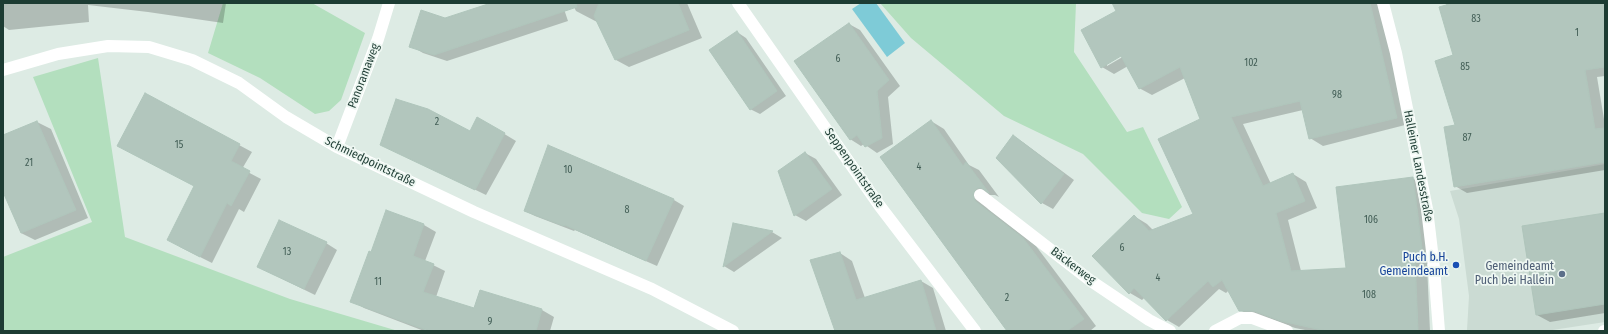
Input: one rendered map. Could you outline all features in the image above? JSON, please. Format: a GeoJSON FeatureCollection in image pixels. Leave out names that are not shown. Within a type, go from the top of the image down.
{"type":"FeatureCollection","features":[{"type":"Feature","properties":{"kind":"street","name":"Panoramaweg"},"geometry":{"type":"LineString","coordinates":[[337,147],[378,39],[389,3]]}},
{"type":"Feature","properties":{"kind":"street","name":"Seppenpointstraße"},"geometry":{"type":"LineString","coordinates":[[738,3],[880,205],[974,331]]}},
{"type":"Feature","properties":{"kind":"street","name":"Halleiner Landesstraße"},"geometry":{"type":"LineString","coordinates":[[1383,3],[1396,53],[1427,209],[1439,331]]}},
{"type":"Feature","properties":{"kind":"street","name":"Schmiedpointstraße"},"geometry":{"type":"LineString","coordinates":[[3,70],[58,54],[108,46],[149,47],[192,60],[239,83],[286,117],[337,147],[474,212],[652,290],[733,331]]}},
{"type":"Feature","properties":{"kind":"street","name":"Bäckerweg"},"geometry":{"type":"LineString","coordinates":[[980,195],[1092,281],[1149,320],[1170,331]]}},
{"type":"Feature","properties":{"kind":"street"},"geometry":{"type":"LineString","coordinates":[[1215,331],[1240,318],[1252,318],[1287,331]]}},
{"type":"Feature","properties":{"kind":"shaded area"},"geometry":{"type":"Polygon","coordinates":[[[1605,164],[1605,322],[1546,331],[1467,330],[1469,296],[1459,219],[1450,191],[1605,164]]]}},
{"type":"Feature","properties":{"kind":"green space"},"geometry":{"type":"Polygon","coordinates":[[[223,3],[312,3],[365,33],[341,100],[329,111],[315,114],[260,78],[208,53],[223,3]]]}},
{"type":"Feature","properties":{"kind":"green space"},"geometry":{"type":"Polygon","coordinates":[[[880,3],[1076,3],[1074,52],[1127,132],[1143,127],[1182,207],[1169,219],[1142,213],[1083,154],[1004,116],[911,38],[880,3]]]}},
{"type":"Feature","properties":{"kind":"green space"},"geometry":{"type":"Polygon","coordinates":[[[98,58],[125,237],[290,299],[398,331],[3,331],[3,257],[92,222],[33,77],[98,58]]]}},
{"type":"Feature","properties":{"kind":"water"},"geometry":{"type":"Polygon","coordinates":[[[861,3],[876,3],[905,43],[887,57],[852,9],[861,3]]]}},
{"type":"Feature","properties":{"kind":"building"},"geometry":{"type":"Polygon","coordinates":[[[491,3],[576,3],[577,7],[434,55],[409,47],[421,10],[445,18],[491,3]]]}},
{"type":"Feature","properties":{"kind":"building"},"geometry":{"type":"Polygon","coordinates":[[[599,3],[678,3],[689,30],[615,60],[594,16],[599,3]]]}},
{"type":"Feature","properties":{"kind":"building"},"geometry":{"type":"Polygon","coordinates":[[[1112,3],[1370,3],[1397,118],[1309,139],[1300,101],[1231,117],[1263,186],[1293,173],[1305,201],[1276,213],[1291,271],[1346,268],[1336,187],[1413,177],[1423,256],[1415,257],[1418,331],[1326,331],[1281,321],[1254,311],[1239,311],[1222,280],[1213,287],[1208,281],[1166,321],[1134,288],[1129,294],[1092,256],[1134,215],[1149,231],[1193,214],[1158,139],[1200,119],[1180,67],[1139,89],[1121,56],[1101,68],[1081,30],[1116,11],[1112,3]]]}},
{"type":"Feature","properties":{"kind":"building"},"geometry":{"type":"Polygon","coordinates":[[[1453,3],[1605,3],[1605,67],[1585,70],[1595,129],[1605,128],[1605,162],[1454,187],[1444,127],[1455,125],[1435,61],[1453,55],[1439,7],[1453,3]]]}},
{"type":"Feature","properties":{"kind":"building"},"geometry":{"type":"Polygon","coordinates":[[[849,23],[889,80],[877,91],[882,138],[865,147],[857,135],[850,140],[794,61],[849,23]]]}},
{"type":"Feature","properties":{"kind":"building"},"geometry":{"type":"Polygon","coordinates":[[[737,31],[777,91],[750,110],[709,50],[737,31]]]}},
{"type":"Feature","properties":{"kind":"building"},"geometry":{"type":"Polygon","coordinates":[[[145,93],[240,144],[231,161],[250,171],[231,206],[227,203],[200,257],[167,240],[194,186],[117,146],[145,93]]]}},
{"type":"Feature","properties":{"kind":"building"},"geometry":{"type":"Polygon","coordinates":[[[396,99],[428,109],[470,131],[477,117],[505,133],[475,190],[380,145],[396,99]]]}},
{"type":"Feature","properties":{"kind":"building"},"geometry":{"type":"Polygon","coordinates":[[[931,120],[963,166],[966,162],[989,193],[981,188],[977,188],[973,194],[975,201],[1023,238],[1084,319],[1067,331],[1007,331],[880,157],[931,120]]]}},
{"type":"Feature","properties":{"kind":"building"},"geometry":{"type":"Polygon","coordinates":[[[37,121],[76,210],[21,233],[3,192],[3,135],[37,121]]]}},
{"type":"Feature","properties":{"kind":"building"},"geometry":{"type":"Polygon","coordinates":[[[1013,135],[1064,174],[1041,204],[996,158],[1013,135]]]}},
{"type":"Feature","properties":{"kind":"building"},"geometry":{"type":"Polygon","coordinates":[[[548,145],[674,199],[646,261],[565,225],[564,226],[524,211],[548,145]]]}},
{"type":"Feature","properties":{"kind":"building"},"geometry":{"type":"Polygon","coordinates":[[[805,152],[832,189],[794,216],[778,171],[805,152]]]}},
{"type":"Feature","properties":{"kind":"building"},"geometry":{"type":"Polygon","coordinates":[[[386,210],[424,224],[413,256],[434,264],[423,292],[474,308],[480,290],[542,309],[536,331],[429,331],[350,302],[369,251],[371,252],[386,210]]]}},
{"type":"Feature","properties":{"kind":"building"},"geometry":{"type":"Polygon","coordinates":[[[1605,213],[1605,304],[1536,315],[1522,226],[1605,213]]]}},
{"type":"Feature","properties":{"kind":"building"},"geometry":{"type":"Polygon","coordinates":[[[279,220],[327,242],[304,289],[257,267],[279,220]]]}},
{"type":"Feature","properties":{"kind":"building"},"geometry":{"type":"Polygon","coordinates":[[[733,223],[773,231],[723,267],[733,223]]]}},
{"type":"Feature","properties":{"kind":"building"},"geometry":{"type":"Polygon","coordinates":[[[840,252],[856,300],[921,280],[936,331],[835,331],[810,260],[840,252]]]}},
{"type":"Feature","properties":{"kind":"place","name":"Puch b.H. Gemeindeamt"},"geometry":{"type":"Point","coordinates":[1456,265]}},
{"type":"Feature","properties":{"kind":"place","name":"Gemeindeamt Puch bei Hallein"},"geometry":{"type":"Point","coordinates":[1562,274]}}]}
